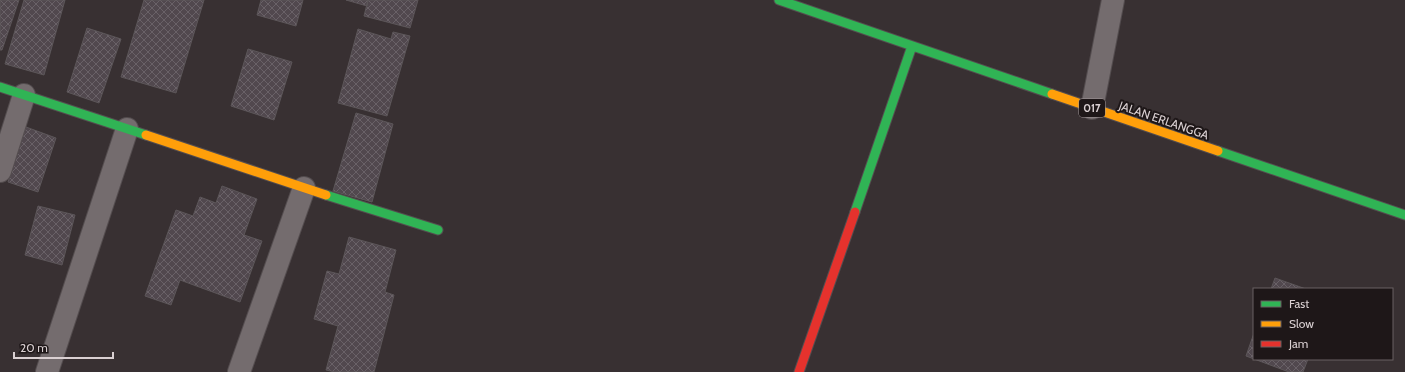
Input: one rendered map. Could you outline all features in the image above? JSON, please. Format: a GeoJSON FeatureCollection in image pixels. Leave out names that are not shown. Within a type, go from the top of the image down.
{"type":"FeatureCollection","features":[{"type":"Feature","properties":{"kind":"street","name":"JALAN ERLANGGA"},"geometry":{"type":"LineString","coordinates":[[779,0],[1405,215]]}},
{"type":"Feature","properties":{"kind":"street"},"geometry":{"type":"LineString","coordinates":[[1092,108],[1113,0]]}},
{"type":"Feature","properties":{"kind":"street"},"geometry":{"type":"LineString","coordinates":[[799,372],[912,46]]}},
{"type":"Feature","properties":{"kind":"street"},"geometry":{"type":"LineString","coordinates":[[0,87],[304,188],[438,230]]}},
{"type":"Feature","properties":{"kind":"street"},"geometry":{"type":"LineString","coordinates":[[0,171],[24,95]]}},
{"type":"Feature","properties":{"kind":"street"},"geometry":{"type":"LineString","coordinates":[[47,372],[127,129]]}},
{"type":"Feature","properties":{"kind":"street"},"geometry":{"type":"LineString","coordinates":[[239,372],[304,188]]}},
{"type":"Feature","properties":{"kind":"building"},"geometry":{"type":"Polygon","coordinates":[[[0,0],[19,0],[2,50],[0,50],[0,0]]]}},
{"type":"Feature","properties":{"kind":"building"},"geometry":{"type":"Polygon","coordinates":[[[24,0],[65,0],[44,75],[5,64],[24,0]]]}},
{"type":"Feature","properties":{"kind":"building"},"geometry":{"type":"Polygon","coordinates":[[[144,0],[204,0],[176,93],[121,77],[144,0]]]}},
{"type":"Feature","properties":{"kind":"building"},"geometry":{"type":"Polygon","coordinates":[[[261,0],[303,0],[296,26],[257,15],[261,0]]]}},
{"type":"Feature","properties":{"kind":"building"},"geometry":{"type":"Polygon","coordinates":[[[346,0],[368,0],[367,6],[346,0]]]}},
{"type":"Feature","properties":{"kind":"building"},"geometry":{"type":"Polygon","coordinates":[[[368,0],[418,0],[410,28],[364,16],[368,0]]]}},
{"type":"Feature","properties":{"kind":"building"},"geometry":{"type":"Polygon","coordinates":[[[87,28],[121,39],[99,103],[67,92],[87,28]]]}},
{"type":"Feature","properties":{"kind":"building"},"geometry":{"type":"Polygon","coordinates":[[[358,29],[391,39],[393,32],[410,36],[387,116],[338,103],[358,29]]]}},
{"type":"Feature","properties":{"kind":"building"},"geometry":{"type":"Polygon","coordinates":[[[248,49],[292,62],[274,120],[231,106],[248,49]]]}},
{"type":"Feature","properties":{"kind":"building"},"geometry":{"type":"Polygon","coordinates":[[[356,113],[393,124],[372,202],[333,191],[356,113]]]}},
{"type":"Feature","properties":{"kind":"building"},"geometry":{"type":"Polygon","coordinates":[[[26,127],[56,138],[38,192],[8,182],[26,127]]]}},
{"type":"Feature","properties":{"kind":"building"},"geometry":{"type":"Polygon","coordinates":[[[222,186],[257,199],[244,235],[262,241],[240,302],[180,280],[171,305],[145,296],[176,210],[193,216],[200,197],[216,203],[222,186]]]}},
{"type":"Feature","properties":{"kind":"building"},"geometry":{"type":"Polygon","coordinates":[[[38,206],[75,215],[62,265],[25,255],[38,206]]]}},
{"type":"Feature","properties":{"kind":"building"},"geometry":{"type":"Polygon","coordinates":[[[349,237],[396,250],[385,292],[394,295],[374,372],[335,372],[326,370],[338,326],[314,319],[327,271],[339,274],[349,237]]]}},
{"type":"Feature","properties":{"kind":"building"},"geometry":{"type":"Polygon","coordinates":[[[1275,278],[1303,288],[1271,288],[1275,278]]]}},
{"type":"Feature","properties":{"kind":"building"},"geometry":{"type":"Polygon","coordinates":[[[1253,336],[1253,359],[1246,356],[1253,336]]]}},
{"type":"Feature","properties":{"kind":"building"},"geometry":{"type":"Polygon","coordinates":[[[1257,360],[1308,360],[1303,372],[1289,372],[1257,360]]]}},
{"type":"Feature","properties":{"kind":"traffic: fast"},"geometry":{"type":"LineString","coordinates":[[779,0],[1052,94]]}},
{"type":"Feature","properties":{"kind":"traffic: fast"},"geometry":{"type":"LineString","coordinates":[[855,212],[912,46]]}},
{"type":"Feature","properties":{"kind":"traffic: fast"},"geometry":{"type":"LineString","coordinates":[[0,87],[146,135]]}},
{"type":"Feature","properties":{"kind":"traffic: fast"},"geometry":{"type":"LineString","coordinates":[[1218,151],[1405,215]]}},
{"type":"Feature","properties":{"kind":"traffic: fast"},"geometry":{"type":"LineString","coordinates":[[326,195],[438,230]]}},
{"type":"Feature","properties":{"kind":"traffic: slow"},"geometry":{"type":"LineString","coordinates":[[1052,94],[1218,151]]}},
{"type":"Feature","properties":{"kind":"traffic: slow"},"geometry":{"type":"LineString","coordinates":[[146,135],[326,195]]}},
{"type":"Feature","properties":{"kind":"traffic: jam"},"geometry":{"type":"LineString","coordinates":[[799,372],[855,212]]}}]}
